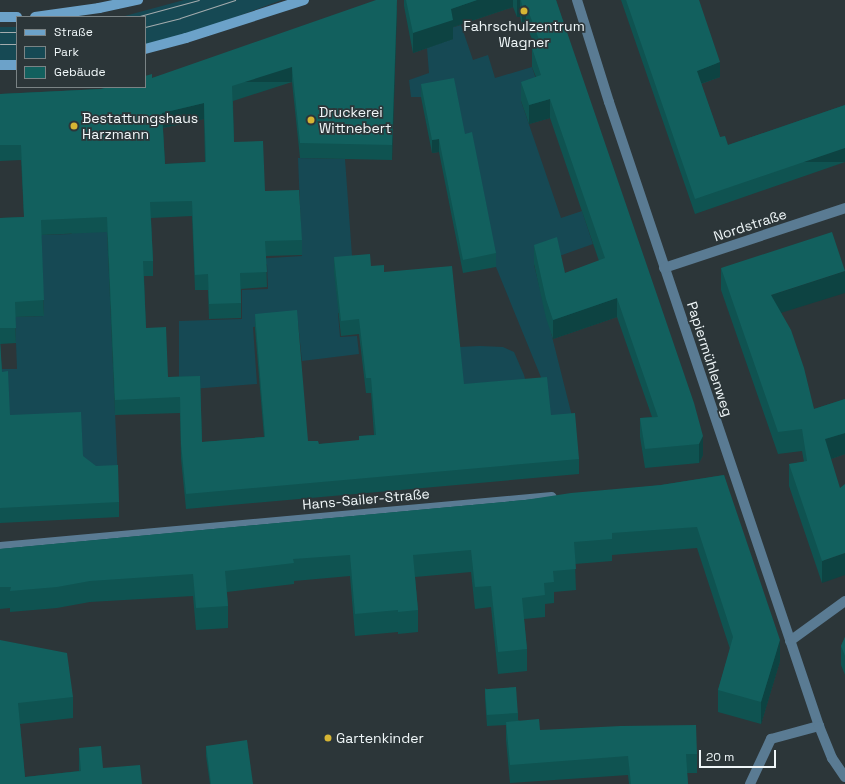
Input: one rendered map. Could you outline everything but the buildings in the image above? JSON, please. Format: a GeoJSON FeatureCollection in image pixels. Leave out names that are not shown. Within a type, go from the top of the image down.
{"type":"FeatureCollection","features":[{"type":"Feature","properties":{"kind":"main road"},"geometry":{"type":"LineString","coordinates":[[42,16],[99,8],[138,0]]}},
{"type":"Feature","properties":{"kind":"main road"},"geometry":{"type":"LineString","coordinates":[[146,49],[194,36],[304,0]]}},
{"type":"Feature","properties":{"kind":"main road"},"geometry":{"type":"LineString","coordinates":[[0,17],[16,17]]}},
{"type":"Feature","properties":{"kind":"main road"},"geometry":{"type":"LineString","coordinates":[[0,65],[16,65]]}},
{"type":"Feature","properties":{"kind":"street","name":"Papiermühlenweg"},"geometry":{"type":"LineString","coordinates":[[577,0],[731,480],[790,641],[818,726],[832,758],[845,777]]}},
{"type":"Feature","properties":{"kind":"street","name":"Nordstraße"},"geometry":{"type":"LineString","coordinates":[[664,268],[845,208]]}},
{"type":"Feature","properties":{"kind":"street","name":"Hans-Sailer-Straße"},"geometry":{"type":"LineString","coordinates":[[0,547],[561,496]]}},
{"type":"Feature","properties":{"kind":"street"},"geometry":{"type":"LineString","coordinates":[[790,641],[845,601]]}},
{"type":"Feature","properties":{"kind":"street"},"geometry":{"type":"LineString","coordinates":[[750,784],[771,739],[818,726]]}},
{"type":"Feature","properties":{"kind":"green space"},"geometry":{"type":"Polygon","coordinates":[[[184,0],[282,0],[182,37],[146,46],[146,16],[125,16],[184,0]]]}},
{"type":"Feature","properties":{"kind":"green space"},"geometry":{"type":"Polygon","coordinates":[[[461,25],[473,60],[488,55],[495,78],[532,67],[541,94],[521,101],[561,218],[582,211],[593,244],[534,265],[575,428],[551,431],[547,392],[496,267],[473,146],[465,147],[454,91],[421,97],[411,97],[409,80],[429,73],[427,48],[453,39],[451,28],[461,25]]]}},
{"type":"Feature","properties":{"kind":"green space"},"geometry":{"type":"Polygon","coordinates":[[[0,27],[16,27],[16,61],[0,61],[0,27]]]}},
{"type":"Feature","properties":{"kind":"green space"},"geometry":{"type":"Polygon","coordinates":[[[298,158],[345,159],[356,311],[338,313],[340,337],[357,336],[359,354],[302,361],[298,323],[253,327],[257,384],[179,390],[179,321],[242,319],[242,290],[268,289],[267,264],[241,265],[240,260],[302,256],[298,158]]]}},
{"type":"Feature","properties":{"kind":"green space"},"geometry":{"type":"Polygon","coordinates":[[[106,206],[118,480],[0,474],[1,369],[17,369],[15,317],[44,316],[41,235],[71,234],[106,206]]]}},
{"type":"Feature","properties":{"kind":"green space"},"geometry":{"type":"Polygon","coordinates":[[[459,347],[503,347],[514,352],[524,375],[529,393],[466,418],[459,347]]]}},
{"type":"Feature","properties":{"kind":"tram line"},"geometry":{"type":"LineString","coordinates":[[140,16],[199,0]]}},
{"type":"Feature","properties":{"kind":"tram line"},"geometry":{"type":"LineString","coordinates":[[146,27],[180,18],[235,0]]}},
{"type":"Feature","properties":{"kind":"tram line"},"geometry":{"type":"LineString","coordinates":[[0,32],[16,32]]}},
{"type":"Feature","properties":{"kind":"tram line"},"geometry":{"type":"LineString","coordinates":[[0,44],[16,44]]}},
{"type":"Feature","properties":{"kind":"place","name":"Fahrschulzentrum Wagner"},"geometry":{"type":"Point","coordinates":[524,11]}},
{"type":"Feature","properties":{"kind":"place","name":"Druckerei Wittnebert"},"geometry":{"type":"Point","coordinates":[311,120]}},
{"type":"Feature","properties":{"kind":"place","name":"Bestattungshaus Harzmann"},"geometry":{"type":"Point","coordinates":[74,126]}},
{"type":"Feature","properties":{"kind":"place","name":"Gartenkinder"},"geometry":{"type":"Point","coordinates":[328,738]}}]}
